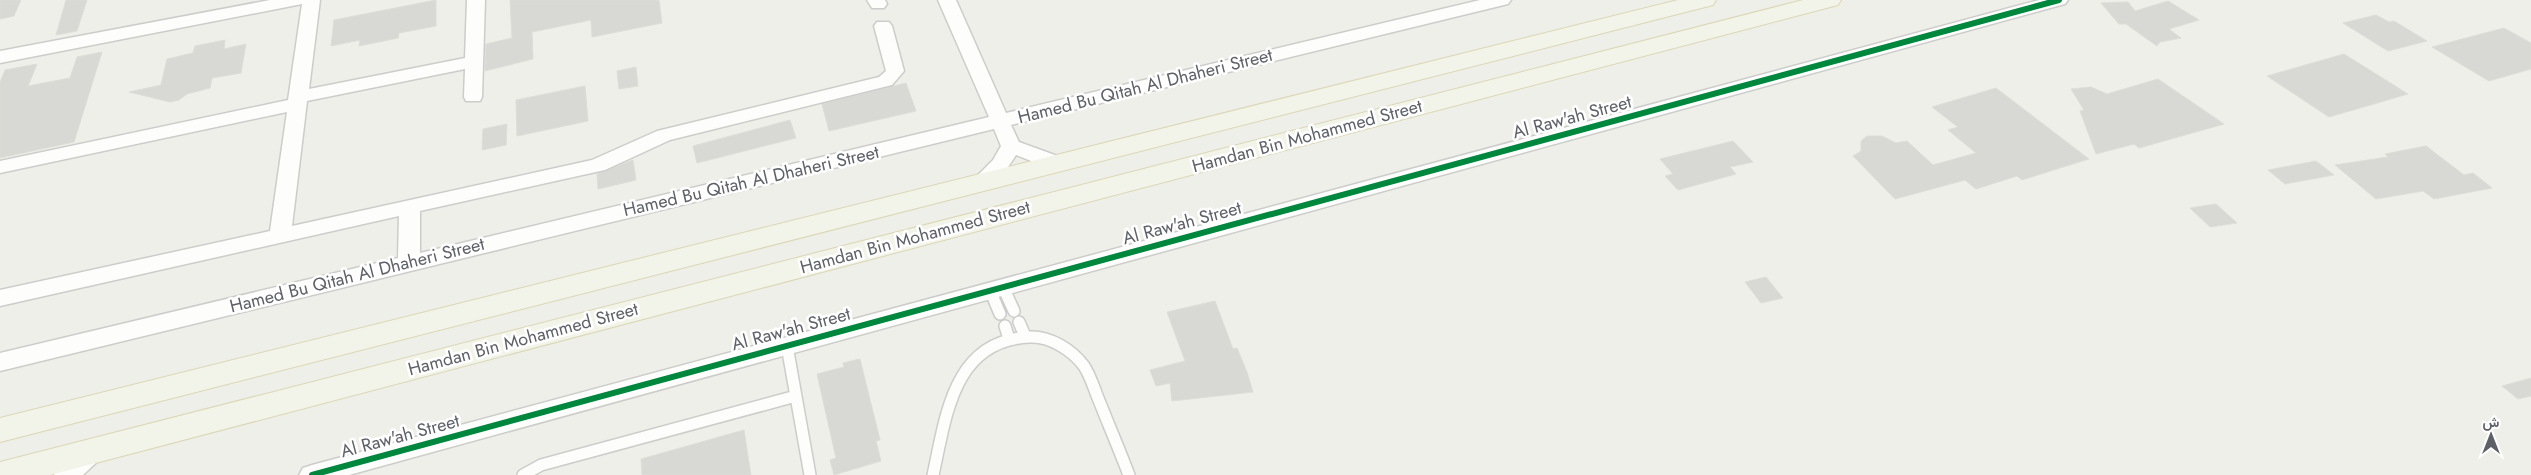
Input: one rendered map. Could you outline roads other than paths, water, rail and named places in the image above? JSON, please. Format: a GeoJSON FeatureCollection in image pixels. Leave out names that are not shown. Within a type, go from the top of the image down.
{"type":"FeatureCollection","features":[{"type":"Feature","properties":{"kind":"main road","name":"Hamdan Bin Mohammed Street"},"geometry":{"type":"LineString","coordinates":[[0,430],[1705,0]]}},
{"type":"Feature","properties":{"kind":"main road","name":"Hamdan Bin Mohammed Street"},"geometry":{"type":"LineString","coordinates":[[0,475],[1830,0]]}},
{"type":"Feature","properties":{"kind":"street"},"geometry":{"type":"LineString","coordinates":[[0,57],[296,0]]}},
{"type":"Feature","properties":{"kind":"street"},"geometry":{"type":"LineString","coordinates":[[280,236],[311,0]]}},
{"type":"Feature","properties":{"kind":"street"},"geometry":{"type":"LineString","coordinates":[[473,97],[476,0]]}},
{"type":"Feature","properties":{"kind":"street"},"geometry":{"type":"LineString","coordinates":[[946,0],[1011,146],[1056,163]]}},
{"type":"Feature","properties":{"kind":"street","name":"Hamed Bu Qitah Al Dhaheri Street"},"geometry":{"type":"LineString","coordinates":[[0,362],[1502,0]]}},
{"type":"Feature","properties":{"kind":"street","name":"Al Raw'ah Street"},"geometry":{"type":"LineString","coordinates":[[312,475],[2059,0]]}},
{"type":"Feature","properties":{"kind":"street"},"geometry":{"type":"LineString","coordinates":[[0,298],[598,165],[664,135],[885,81],[895,71],[883,26]]}},
{"type":"Feature","properties":{"kind":"street"},"geometry":{"type":"LineString","coordinates":[[0,166],[474,62]]}},
{"type":"Feature","properties":{"kind":"street"},"geometry":{"type":"LineString","coordinates":[[981,182],[1000,164],[1011,146]]}},
{"type":"Feature","properties":{"kind":"street"},"geometry":{"type":"LineString","coordinates":[[409,262],[410,207]]}},
{"type":"Feature","properties":{"kind":"street"},"geometry":{"type":"LineString","coordinates":[[66,475],[92,451]]}},
{"type":"Feature","properties":{"kind":"lane"},"geometry":{"type":"LineString","coordinates":[[997,289],[1016,317],[1025,336]]}},
{"type":"Feature","properties":{"kind":"lane"},"geometry":{"type":"LineString","coordinates":[[997,289],[1002,320],[1009,339]]}},
{"type":"Feature","properties":{"kind":"lane"},"geometry":{"type":"LineString","coordinates":[[933,475],[956,385],[970,365],[984,353],[1009,339],[1025,336],[1044,337],[1055,341],[1078,357],[1085,367],[1129,475]]}},
{"type":"Feature","properties":{"kind":"lane"},"geometry":{"type":"LineString","coordinates":[[787,346],[810,475]]}},
{"type":"Feature","properties":{"kind":"lane"},"geometry":{"type":"LineString","coordinates":[[523,475],[541,465],[796,396]]}}]}
